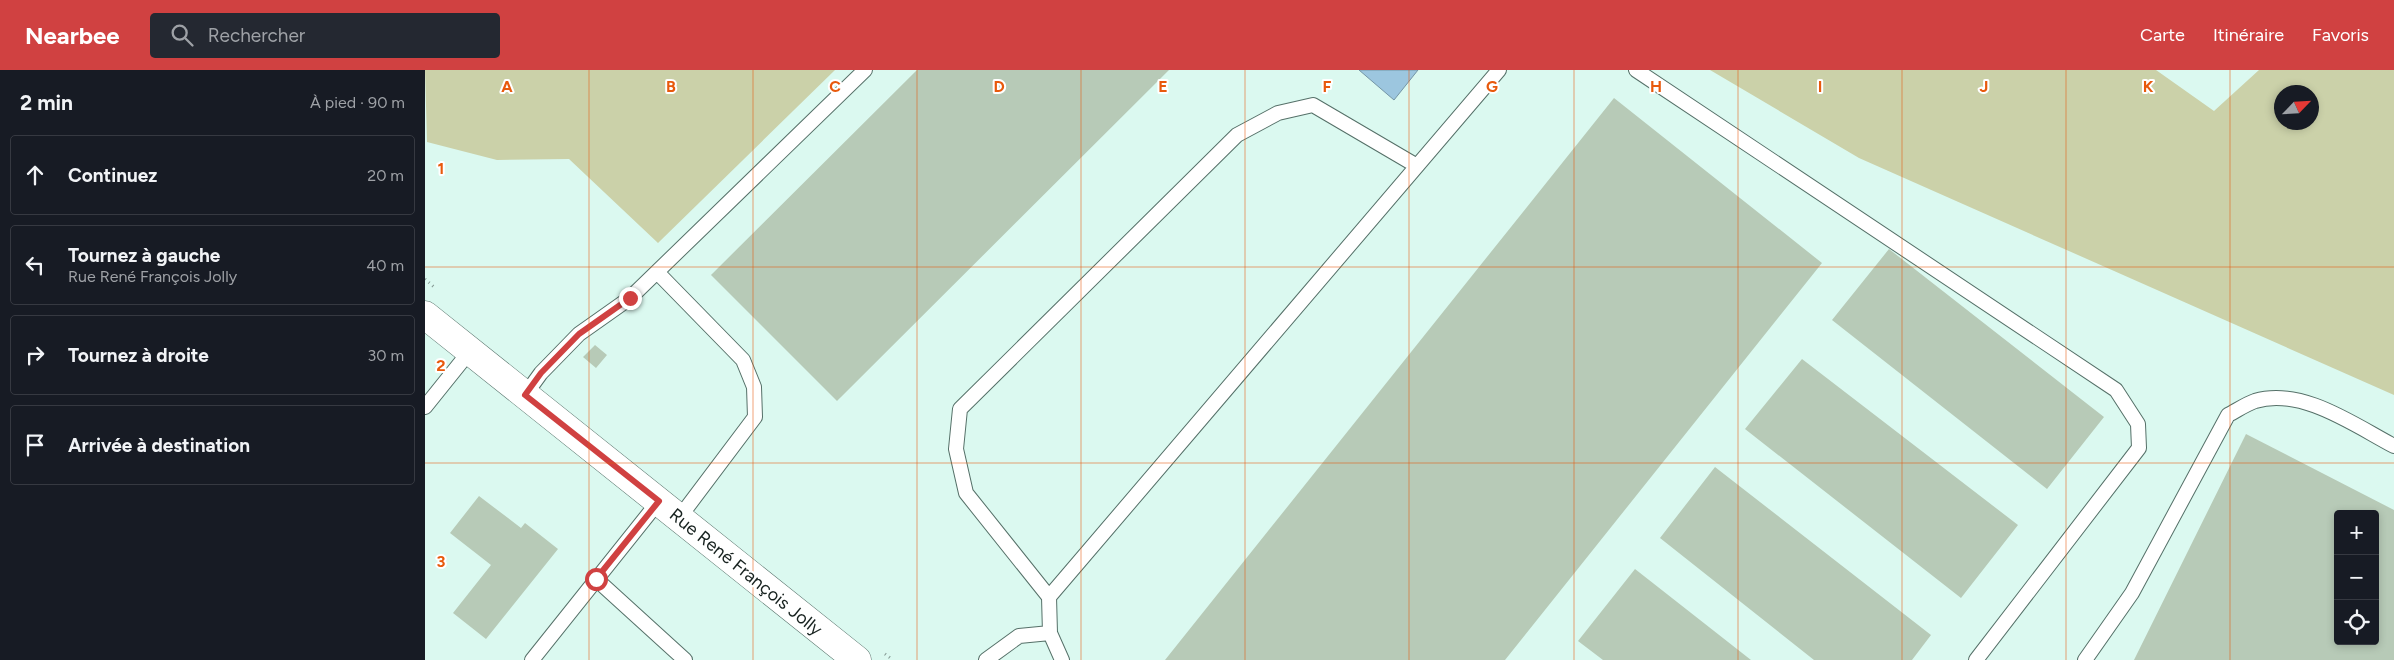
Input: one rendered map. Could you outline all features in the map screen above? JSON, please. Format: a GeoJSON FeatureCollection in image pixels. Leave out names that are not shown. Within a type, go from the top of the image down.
{"type":"FeatureCollection","features":[{"type":"Feature","properties":{"kind":"street","name":"Rue René François Jolly"},"geometry":{"type":"LineString","coordinates":[[425,315],[857,660]]}},
{"type":"Feature","properties":{"kind":"lane"},"geometry":{"type":"LineString","coordinates":[[525,395],[541,373],[579,334],[630,298],[865,70]]}},
{"type":"Feature","properties":{"kind":"lane"},"geometry":{"type":"LineString","coordinates":[[1049,597],[1499,70]]}},
{"type":"Feature","properties":{"kind":"lane"},"geometry":{"type":"LineString","coordinates":[[1637,70],[2116,390],[2138,424],[2139,448],[1976,660]]}},
{"type":"Feature","properties":{"kind":"lane"},"geometry":{"type":"LineString","coordinates":[[1062,660],[1050,633],[1049,597],[966,493],[956,449],[961,409],[1237,135],[1278,113],[1313,106],[1417,166]]}},
{"type":"Feature","properties":{"kind":"lane"},"geometry":{"type":"LineString","coordinates":[[532,660],[596,579],[669,510],[755,417],[754,387],[743,360],[657,272]]}},
{"type":"Feature","properties":{"kind":"lane"},"geometry":{"type":"LineString","coordinates":[[425,407],[470,351]]}},
{"type":"Feature","properties":{"kind":"lane"},"geometry":{"type":"LineString","coordinates":[[2085,660],[2132,593],[2228,415],[2253,401],[2272,398],[2306,401],[2394,446]]}},
{"type":"Feature","properties":{"kind":"lane"},"geometry":{"type":"LineString","coordinates":[[596,579],[685,660]]}},
{"type":"Feature","properties":{"kind":"lane"},"geometry":{"type":"LineString","coordinates":[[986,660],[1019,636],[1050,633]]}},
{"type":"Feature","properties":{"kind":"green space"},"geometry":{"type":"Polygon","coordinates":[[[425,70],[835,70],[658,243],[569,159],[497,160],[427,142],[425,70]]]}},
{"type":"Feature","properties":{"kind":"green space"},"geometry":{"type":"Polygon","coordinates":[[[1710,70],[2156,70],[2214,111],[2259,70],[2394,70],[2394,395],[1859,158],[1710,70]]]}},
{"type":"Feature","properties":{"kind":"water"},"geometry":{"type":"Polygon","coordinates":[[[1359,70],[1418,70],[1394,100],[1359,70]]]}},
{"type":"Feature","properties":{"kind":"building"},"geometry":{"type":"Polygon","coordinates":[[[917,70],[1169,70],[837,401],[711,275],[917,70]]]}},
{"type":"Feature","properties":{"kind":"building"},"geometry":{"type":"Polygon","coordinates":[[[1614,98],[1822,263],[1505,660],[1165,660],[1614,98]]]}},
{"type":"Feature","properties":{"kind":"building"},"geometry":{"type":"Polygon","coordinates":[[[1889,249],[2104,417],[2047,489],[1832,320],[1889,249]]]}},
{"type":"Feature","properties":{"kind":"building"},"geometry":{"type":"Polygon","coordinates":[[[595,345],[607,355],[596,368],[583,357],[595,345]]]}},
{"type":"Feature","properties":{"kind":"building"},"geometry":{"type":"Polygon","coordinates":[[[1802,359],[2018,525],[1961,598],[1745,429],[1802,359]]]}},
{"type":"Feature","properties":{"kind":"building"},"geometry":{"type":"Polygon","coordinates":[[[2246,434],[2394,510],[2394,660],[2134,660],[2246,434]]]}},
{"type":"Feature","properties":{"kind":"building"},"geometry":{"type":"Polygon","coordinates":[[[1715,467],[1931,635],[1912,660],[1814,660],[1660,538],[1715,467]]]}},
{"type":"Feature","properties":{"kind":"building"},"geometry":{"type":"Polygon","coordinates":[[[479,496],[521,528],[525,523],[558,549],[486,639],[453,613],[491,565],[450,533],[479,496]]]}},
{"type":"Feature","properties":{"kind":"building"},"geometry":{"type":"Polygon","coordinates":[[[1635,569],[1751,660],[1603,660],[1578,641],[1635,569]]]}},
{"type":"Feature","properties":{"kind":"route"},"geometry":{"type":"LineString","coordinates":[[596,579],[659,501],[525,395],[541,373],[579,334],[630,298]]}}]}
